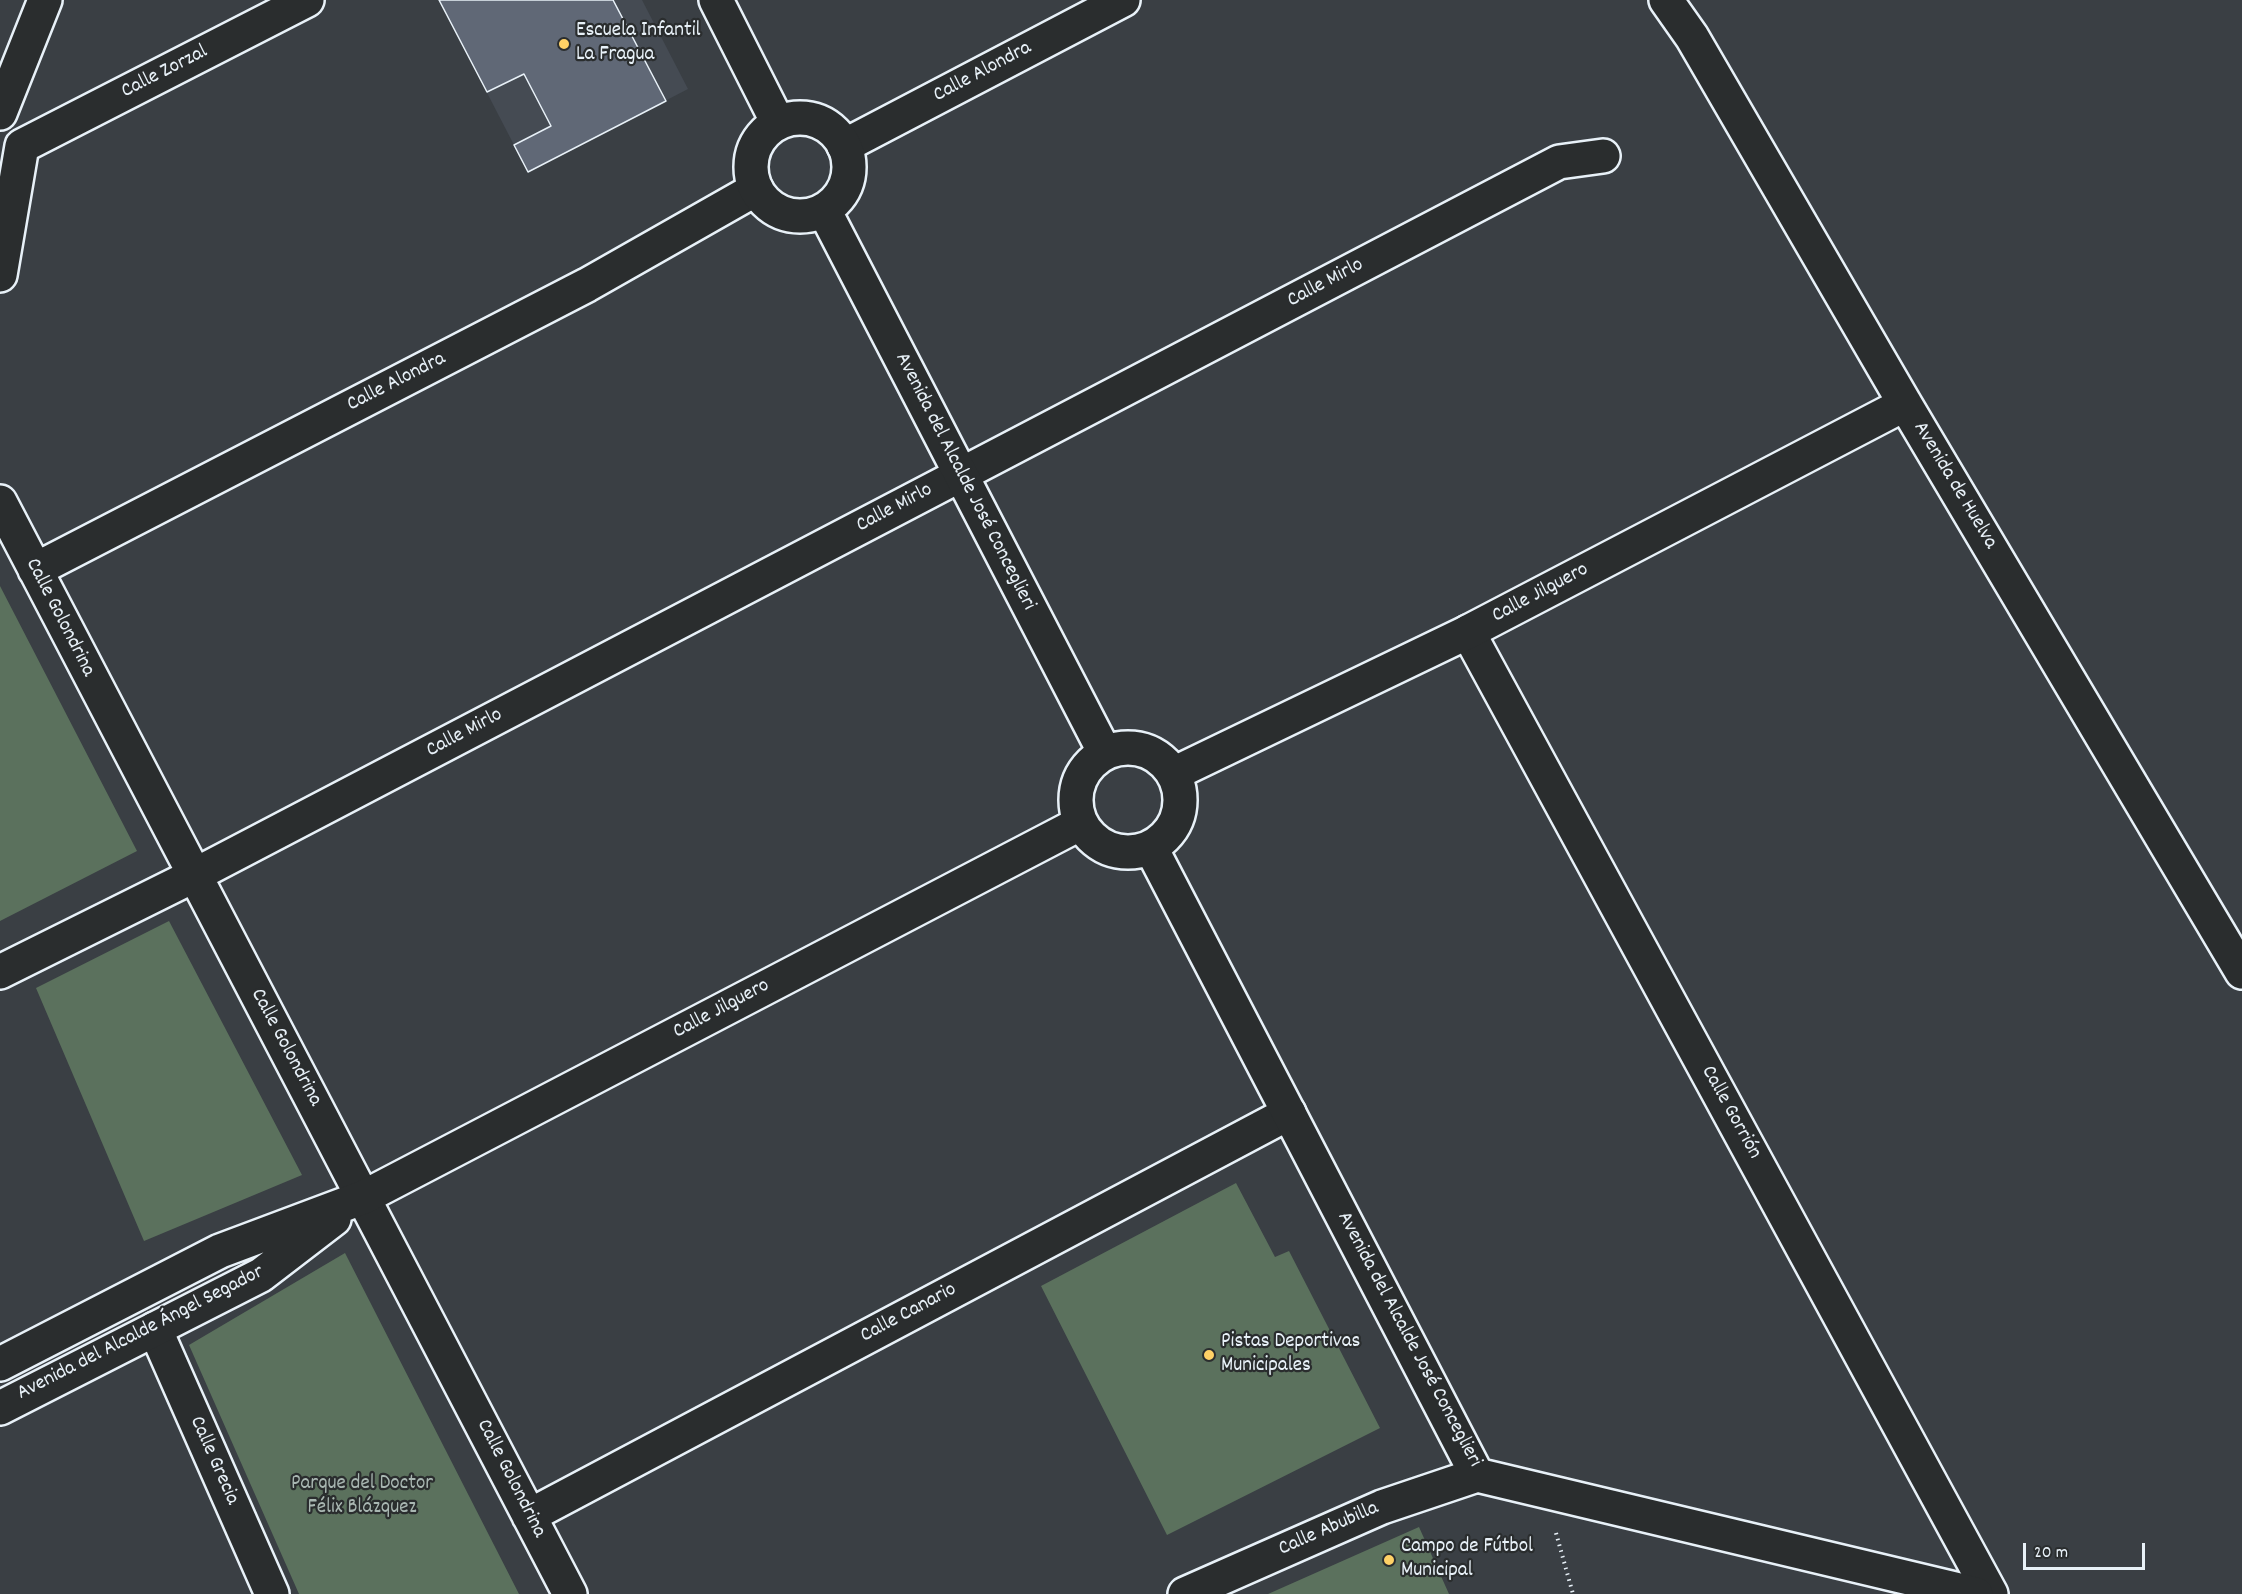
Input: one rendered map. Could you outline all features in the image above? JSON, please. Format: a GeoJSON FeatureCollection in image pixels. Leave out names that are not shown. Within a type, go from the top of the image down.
{"type":"FeatureCollection","features":[{"type":"Feature","properties":{"kind":"street"},"geometry":{"type":"LineString","coordinates":[[0,113],[45,0]]}},
{"type":"Feature","properties":{"kind":"street","name":"Calle Zorzal"},"geometry":{"type":"LineString","coordinates":[[0,275],[22,146],[307,0]]}},
{"type":"Feature","properties":{"kind":"street"},"geometry":{"type":"LineString","coordinates":[[716,0],[778,123]]}},
{"type":"Feature","properties":{"kind":"street","name":"Calle Alondra"},"geometry":{"type":"LineString","coordinates":[[844,146],[1123,0]]}},
{"type":"Feature","properties":{"kind":"street","name":"Avenida de Huelva"},"geometry":{"type":"LineString","coordinates":[[1666,0],[1692,38],[1905,404],[2242,972]]}},
{"type":"Feature","properties":{"kind":"street"},"geometry":{"type":"LineString","coordinates":[[793,119],[816,122],[835,134],[844,146],[848,160],[848,175],[836,201],[824,210],[809,216],[778,212],[765,202],[756,189],[751,170],[753,151],[763,135],[778,123],[793,119]]}},
{"type":"Feature","properties":{"kind":"street","name":"Calle Mirlo"},"geometry":{"type":"LineString","coordinates":[[0,972],[193,876],[1559,162],[1603,156]]}},
{"type":"Feature","properties":{"kind":"street","name":"Calle Alondra"},"geometry":{"type":"LineString","coordinates":[[35,570],[587,285],[756,189]]}},
{"type":"Feature","properties":{"kind":"street","name":"Avenida del Alcalde José Conceglieri"},"geometry":{"type":"LineString","coordinates":[[824,210],[1105,753]]}},
{"type":"Feature","properties":{"kind":"street","name":"Calle Jilguero"},"geometry":{"type":"LineString","coordinates":[[1173,774],[1468,632],[1905,404]]}},
{"type":"Feature","properties":{"kind":"street","name":"Calle Golondrina"},"geometry":{"type":"LineString","coordinates":[[0,502],[193,876],[364,1197],[570,1594]]}},
{"type":"Feature","properties":{"kind":"street","name":"Calle Gorrión"},"geometry":{"type":"LineString","coordinates":[[1468,632],[1991,1594]]}},
{"type":"Feature","properties":{"kind":"street"},"geometry":{"type":"LineString","coordinates":[[1130,748],[1143,751],[1160,760],[1173,774],[1179,790],[1179,807],[1174,824],[1165,838],[1151,848],[1135,852],[1119,852],[1103,847],[1090,837],[1081,824],[1076,808],[1076,791],[1081,776],[1092,762],[1105,753],[1130,748]]}},
{"type":"Feature","properties":{"kind":"street","name":"Calle Jilguero"},"geometry":{"type":"LineString","coordinates":[[364,1197],[1081,824]]}},
{"type":"Feature","properties":{"kind":"street","name":"Avenida del Alcalde José Conceglieri"},"geometry":{"type":"LineString","coordinates":[[1151,848],[1477,1475],[1976,1594]]}},
{"type":"Feature","properties":{"kind":"street","name":"Calle Canario"},"geometry":{"type":"LineString","coordinates":[[529,1516],[1289,1113]]}},
{"type":"Feature","properties":{"kind":"street","name":"Avenida del Alcalde Ángel Segador"},"geometry":{"type":"LineString","coordinates":[[0,1408],[261,1275],[364,1197]]}},
{"type":"Feature","properties":{"kind":"street","name":"Avenida del Alcalde Ángel Segador"},"geometry":{"type":"LineString","coordinates":[[0,1364],[220,1251],[364,1197]]}},
{"type":"Feature","properties":{"kind":"street","name":"Calle Grecia"},"geometry":{"type":"LineString","coordinates":[[155,1329],[272,1594]]}},
{"type":"Feature","properties":{"kind":"street","name":"Calle Abubilla"},"geometry":{"type":"LineString","coordinates":[[1185,1594],[1382,1507],[1477,1475]]}},
{"type":"Feature","properties":{"kind":"path"},"geometry":{"type":"LineString","coordinates":[[1544,1491],[1573,1594]]}},
{"type":"Feature","properties":{"kind":"shaded area","name":"Escuela Infantil La Fragua"},"geometry":{"type":"Polygon","coordinates":[[[439,0],[642,0],[688,89],[528,172],[439,0]]]}},
{"type":"Feature","properties":{"kind":"green space"},"geometry":{"type":"Polygon","coordinates":[[[0,586],[137,851],[0,921],[0,586]]]}},
{"type":"Feature","properties":{"kind":"green space"},"geometry":{"type":"Polygon","coordinates":[[[169,921],[302,1175],[144,1241],[36,988],[169,921]]]}},
{"type":"Feature","properties":{"kind":"green space","name":"Pistas Deportivas Municipales"},"geometry":{"type":"Polygon","coordinates":[[[1236,1183],[1275,1257],[1289,1251],[1380,1428],[1167,1535],[1041,1286],[1236,1183]]]}},
{"type":"Feature","properties":{"kind":"green space","name":"Parque del Doctor Félix Blázquez"},"geometry":{"type":"Polygon","coordinates":[[[345,1253],[519,1594],[299,1594],[189,1345],[345,1253]]]}},
{"type":"Feature","properties":{"kind":"green space","name":"Campo de Fútbol Municipal"},"geometry":{"type":"Polygon","coordinates":[[[1419,1527],[1449,1594],[1268,1594],[1419,1527]]]}},
{"type":"Feature","properties":{"kind":"building","name":"Escuela Infantil La Fragua"},"geometry":{"type":"Polygon","coordinates":[[[439,0],[613,0],[666,101],[528,172],[514,145],[551,126],[524,74],[487,92],[439,0]]]}},
{"type":"Feature","properties":{"kind":"place","name":"Escuela Infantil La Fragua"},"geometry":{"type":"Point","coordinates":[564,44]}},
{"type":"Feature","properties":{"kind":"place","name":"Pistas Deportivas Municipales"},"geometry":{"type":"Point","coordinates":[1209,1355]}},
{"type":"Feature","properties":{"kind":"place","name":"Campo de Fútbol Municipal"},"geometry":{"type":"Point","coordinates":[1389,1560]}}]}
